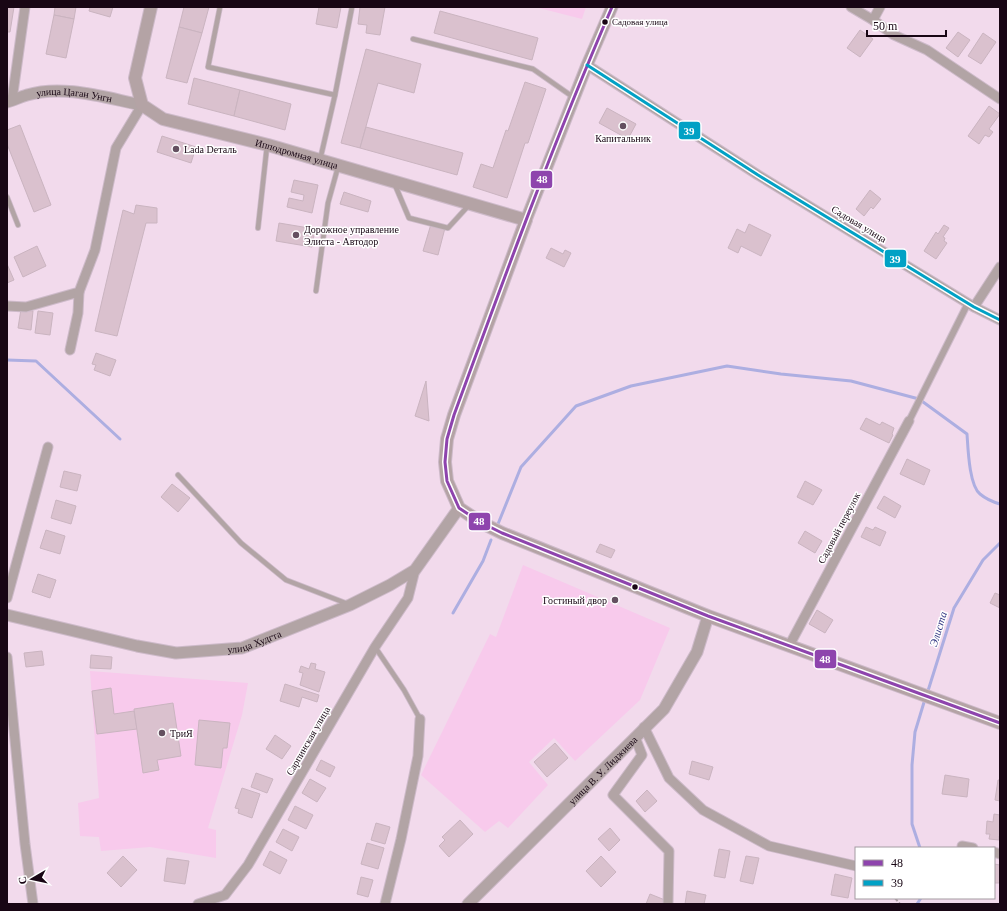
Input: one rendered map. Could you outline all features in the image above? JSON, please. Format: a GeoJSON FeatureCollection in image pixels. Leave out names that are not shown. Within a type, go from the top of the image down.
{"type":"FeatureCollection","features":[{"type":"Feature","properties":{"kind":"main road"},"geometry":{"type":"LineString","coordinates":[[142,105],[135,78],[151,7]]}},
{"type":"Feature","properties":{"kind":"main road","name":"Ипподромная улица"},"geometry":{"type":"LineString","coordinates":[[142,105],[163,119],[268,145],[526,220]]}},
{"type":"Feature","properties":{"kind":"main road"},"geometry":{"type":"LineString","coordinates":[[526,220],[454,415],[447,439],[445,462],[447,481],[459,508],[480,522],[502,533],[708,616],[1000,724]]}},
{"type":"Feature","properties":{"kind":"street"},"geometry":{"type":"LineString","coordinates":[[10,101],[25,7]]}},
{"type":"Feature","properties":{"kind":"street"},"geometry":{"type":"LineString","coordinates":[[526,220],[587,65],[612,7]]}},
{"type":"Feature","properties":{"kind":"street"},"geometry":{"type":"LineString","coordinates":[[851,7],[894,35],[927,50],[1000,99]]}},
{"type":"Feature","properties":{"kind":"street"},"geometry":{"type":"LineString","coordinates":[[873,20],[880,7]]}},
{"type":"Feature","properties":{"kind":"street","name":"Садовая улица"},"geometry":{"type":"LineString","coordinates":[[587,65],[758,175],[971,305],[1000,320]]}},
{"type":"Feature","properties":{"kind":"street","name":"улица Цаган Унгн"},"geometry":{"type":"LineString","coordinates":[[10,101],[28,94],[66,90],[142,105]]}},
{"type":"Feature","properties":{"kind":"street"},"geometry":{"type":"LineString","coordinates":[[70,350],[78,313],[79,292],[95,250],[116,148],[142,105]]}},
{"type":"Feature","properties":{"kind":"street"},"geometry":{"type":"LineString","coordinates":[[908,421],[971,305],[1000,268]]}},
{"type":"Feature","properties":{"kind":"street"},"geometry":{"type":"LineString","coordinates":[[7,306],[26,307],[79,292]]}},
{"type":"Feature","properties":{"kind":"street","name":"Садовый переулок"},"geometry":{"type":"LineString","coordinates":[[789,646],[908,421]]}},
{"type":"Feature","properties":{"kind":"street"},"geometry":{"type":"LineString","coordinates":[[7,598],[48,447]]}},
{"type":"Feature","properties":{"kind":"street","name":"улица Худгта"},"geometry":{"type":"LineString","coordinates":[[7,614],[137,646],[176,653],[242,648],[350,605],[416,570],[459,508]]}},
{"type":"Feature","properties":{"kind":"street","name":"Сарпинская улица"},"geometry":{"type":"LineString","coordinates":[[198,904],[226,895],[248,865],[375,647],[408,598],[416,570]]}},
{"type":"Feature","properties":{"kind":"street","name":"улица В. У. Лиджиева"},"geometry":{"type":"LineString","coordinates":[[468,904],[664,709],[697,652],[708,616]]}},
{"type":"Feature","properties":{"kind":"street"},"geometry":{"type":"LineString","coordinates":[[7,657],[25,844],[33,904]]}},
{"type":"Feature","properties":{"kind":"street"},"geometry":{"type":"LineString","coordinates":[[385,904],[401,839],[418,756],[420,719]]}},
{"type":"Feature","properties":{"kind":"street"},"geometry":{"type":"LineString","coordinates":[[644,728],[669,778],[702,810],[769,846],[855,866]]}},
{"type":"Feature","properties":{"kind":"street"},"geometry":{"type":"LineString","coordinates":[[635,737],[642,756],[613,795],[669,851],[668,904]]}},
{"type":"Feature","properties":{"kind":"street"},"geometry":{"type":"LineString","coordinates":[[962,846],[968,847]]}},
{"type":"Feature","properties":{"kind":"lane"},"geometry":{"type":"LineString","coordinates":[[220,7],[208,67],[335,95]]}},
{"type":"Feature","properties":{"kind":"lane"},"geometry":{"type":"LineString","coordinates":[[320,160],[335,95],[352,7]]}},
{"type":"Feature","properties":{"kind":"lane"},"geometry":{"type":"LineString","coordinates":[[414,39],[533,69],[575,98]]}},
{"type":"Feature","properties":{"kind":"lane"},"geometry":{"type":"LineString","coordinates":[[258,228],[268,145]]}},
{"type":"Feature","properties":{"kind":"lane"},"geometry":{"type":"LineString","coordinates":[[316,291],[328,203],[339,166]]}},
{"type":"Feature","properties":{"kind":"lane"},"geometry":{"type":"LineString","coordinates":[[394,181],[408,218],[448,228],[470,204]]}},
{"type":"Feature","properties":{"kind":"lane"},"geometry":{"type":"LineString","coordinates":[[7,197],[18,225]]}},
{"type":"Feature","properties":{"kind":"lane"},"geometry":{"type":"LineString","coordinates":[[178,475],[241,543],[286,580],[350,605]]}},
{"type":"Feature","properties":{"kind":"lane"},"geometry":{"type":"LineString","coordinates":[[375,647],[404,690],[420,719]]}},
{"type":"Feature","properties":{"kind":"shaded area"},"geometry":{"type":"Polygon","coordinates":[[[535,7],[586,7],[582,19],[535,7]]]}},
{"type":"Feature","properties":{"kind":"shaded area"},"geometry":{"type":"Polygon","coordinates":[[[523,565],[670,628],[640,700],[575,761],[554,738],[529,762],[548,785],[508,828],[499,821],[485,832],[421,775],[490,634],[496,637],[523,565]]]}},
{"type":"Feature","properties":{"kind":"shaded area"},"geometry":{"type":"Polygon","coordinates":[[[90,671],[248,683],[242,715],[208,828],[216,830],[216,858],[150,847],[101,851],[99,837],[80,836],[78,803],[99,798],[90,671]]]}},
{"type":"Feature","properties":{"kind":"building"},"geometry":{"type":"Polygon","coordinates":[[[7,7],[14,7],[10,32],[7,32],[7,7]]]}},
{"type":"Feature","properties":{"kind":"building"},"geometry":{"type":"Polygon","coordinates":[[[55,7],[76,7],[74,19],[54,15],[55,7]]]}},
{"type":"Feature","properties":{"kind":"building"},"geometry":{"type":"Polygon","coordinates":[[[90,7],[113,7],[110,17],[89,11],[90,7]]]}},
{"type":"Feature","properties":{"kind":"building"},"geometry":{"type":"Polygon","coordinates":[[[184,7],[209,7],[202,33],[179,27],[184,7]]]}},
{"type":"Feature","properties":{"kind":"building"},"geometry":{"type":"Polygon","coordinates":[[[319,7],[341,7],[337,28],[316,24],[319,7]]]}},
{"type":"Feature","properties":{"kind":"building"},"geometry":{"type":"Polygon","coordinates":[[[360,7],[385,7],[380,35],[366,33],[367,25],[358,24],[360,7]]]}},
{"type":"Feature","properties":{"kind":"building"},"geometry":{"type":"Polygon","coordinates":[[[440,11],[538,38],[532,60],[434,33],[440,11]]]}},
{"type":"Feature","properties":{"kind":"building"},"geometry":{"type":"Polygon","coordinates":[[[54,15],[74,19],[66,58],[46,54],[54,15]]]}},
{"type":"Feature","properties":{"kind":"building"},"geometry":{"type":"Polygon","coordinates":[[[179,27],[202,33],[187,83],[166,78],[179,27]]]}},
{"type":"Feature","properties":{"kind":"building"},"geometry":{"type":"Polygon","coordinates":[[[860,30],[873,39],[860,57],[847,48],[860,30]]]}},
{"type":"Feature","properties":{"kind":"building"},"geometry":{"type":"Polygon","coordinates":[[[958,32],[970,40],[958,57],[946,48],[958,32]]]}},
{"type":"Feature","properties":{"kind":"building"},"geometry":{"type":"Polygon","coordinates":[[[983,33],[996,42],[981,64],[968,56],[983,33]]]}},
{"type":"Feature","properties":{"kind":"building"},"geometry":{"type":"Polygon","coordinates":[[[366,49],[421,64],[414,93],[378,83],[360,148],[341,143],[366,49]]]}},
{"type":"Feature","properties":{"kind":"building"},"geometry":{"type":"Polygon","coordinates":[[[194,78],[240,90],[234,116],[188,104],[194,78]]]}},
{"type":"Feature","properties":{"kind":"building"},"geometry":{"type":"Polygon","coordinates":[[[525,82],[546,89],[528,143],[525,143],[507,198],[473,187],[481,164],[493,168],[525,82]]]}},
{"type":"Feature","properties":{"kind":"building"},"geometry":{"type":"Polygon","coordinates":[[[240,90],[291,104],[285,130],[234,116],[240,90]]]}},
{"type":"Feature","properties":{"kind":"building"},"geometry":{"type":"Polygon","coordinates":[[[989,106],[1000,114],[989,129],[993,132],[989,137],[985,135],[979,144],[968,136],[989,106]]]}},
{"type":"Feature","properties":{"kind":"building"},"geometry":{"type":"Polygon","coordinates":[[[607,108],[636,124],[628,139],[599,123],[607,108]]]}},
{"type":"Feature","properties":{"kind":"building"},"geometry":{"type":"Polygon","coordinates":[[[20,125],[51,205],[34,212],[7,144],[7,130],[20,125]]]}},
{"type":"Feature","properties":{"kind":"building"},"geometry":{"type":"Polygon","coordinates":[[[366,127],[463,153],[457,175],[360,148],[366,127]]]}},
{"type":"Feature","properties":{"kind":"building","name":"Lada Dеталь"},"geometry":{"type":"Polygon","coordinates":[[[162,136],[196,147],[191,163],[157,152],[162,136]]]}},
{"type":"Feature","properties":{"kind":"building"},"geometry":{"type":"Polygon","coordinates":[[[294,180],[318,185],[312,213],[287,207],[289,198],[303,201],[304,195],[291,192],[294,180]]]}},
{"type":"Feature","properties":{"kind":"building"},"geometry":{"type":"Polygon","coordinates":[[[870,190],[881,199],[873,209],[871,207],[864,216],[856,209],[870,190]]]}},
{"type":"Feature","properties":{"kind":"building"},"geometry":{"type":"Polygon","coordinates":[[[344,192],[371,201],[368,212],[340,204],[344,192]]]}},
{"type":"Feature","properties":{"kind":"building"},"geometry":{"type":"Polygon","coordinates":[[[136,205],[157,208],[157,223],[146,223],[117,336],[95,331],[123,210],[134,214],[136,205]]]}},
{"type":"Feature","properties":{"kind":"building","name":"Дорожное управление Элиста - Автодор"},"geometry":{"type":"Polygon","coordinates":[[[279,223],[315,229],[312,247],[276,241],[279,223]]]}},
{"type":"Feature","properties":{"kind":"building"},"geometry":{"type":"Polygon","coordinates":[[[431,224],[445,228],[438,255],[423,251],[431,224]]]}},
{"type":"Feature","properties":{"kind":"building"},"geometry":{"type":"Polygon","coordinates":[[[749,224],[771,235],[761,256],[741,246],[738,253],[728,248],[737,229],[745,233],[749,224]]]}},
{"type":"Feature","properties":{"kind":"building"},"geometry":{"type":"Polygon","coordinates":[[[944,225],[949,228],[943,237],[945,238],[944,241],[947,243],[936,259],[924,251],[936,232],[938,234],[944,225]]]}},
{"type":"Feature","properties":{"kind":"building"},"geometry":{"type":"Polygon","coordinates":[[[37,246],[46,266],[23,277],[14,257],[37,246]]]}},
{"type":"Feature","properties":{"kind":"building"},"geometry":{"type":"Polygon","coordinates":[[[551,248],[563,254],[565,250],[571,253],[564,267],[546,258],[551,248]]]}},
{"type":"Feature","properties":{"kind":"building"},"geometry":{"type":"Polygon","coordinates":[[[7,264],[14,280],[7,283],[7,264]]]}},
{"type":"Feature","properties":{"kind":"building"},"geometry":{"type":"Polygon","coordinates":[[[21,309],[33,311],[31,330],[18,328],[21,309]]]}},
{"type":"Feature","properties":{"kind":"building"},"geometry":{"type":"Polygon","coordinates":[[[38,311],[53,313],[50,335],[35,333],[38,311]]]}},
{"type":"Feature","properties":{"kind":"building"},"geometry":{"type":"Polygon","coordinates":[[[96,353],[116,360],[110,376],[94,370],[96,365],[92,364],[96,353]]]}},
{"type":"Feature","properties":{"kind":"building"},"geometry":{"type":"Polygon","coordinates":[[[426,381],[429,421],[415,416],[426,381]]]}},
{"type":"Feature","properties":{"kind":"building"},"geometry":{"type":"Polygon","coordinates":[[[866,418],[880,425],[882,422],[894,428],[893,435],[889,443],[860,429],[866,418]]]}},
{"type":"Feature","properties":{"kind":"building"},"geometry":{"type":"Polygon","coordinates":[[[907,459],[930,470],[924,485],[900,474],[907,459]]]}},
{"type":"Feature","properties":{"kind":"building"},"geometry":{"type":"Polygon","coordinates":[[[64,471],[81,475],[77,491],[60,487],[64,471]]]}},
{"type":"Feature","properties":{"kind":"building"},"geometry":{"type":"Polygon","coordinates":[[[805,481],[822,490],[813,505],[797,497],[805,481]]]}},
{"type":"Feature","properties":{"kind":"building"},"geometry":{"type":"Polygon","coordinates":[[[172,484],[190,498],[178,512],[161,497],[172,484]]]}},
{"type":"Feature","properties":{"kind":"building"},"geometry":{"type":"Polygon","coordinates":[[[884,496],[901,506],[895,518],[877,508],[884,496]]]}},
{"type":"Feature","properties":{"kind":"building"},"geometry":{"type":"Polygon","coordinates":[[[56,500],[76,506],[71,524],[51,518],[56,500]]]}},
{"type":"Feature","properties":{"kind":"building"},"geometry":{"type":"Polygon","coordinates":[[[866,527],[873,530],[875,527],[886,532],[880,546],[861,537],[866,527]]]}},
{"type":"Feature","properties":{"kind":"building"},"geometry":{"type":"Polygon","coordinates":[[[46,530],[65,536],[60,554],[40,548],[46,530]]]}},
{"type":"Feature","properties":{"kind":"building"},"geometry":{"type":"Polygon","coordinates":[[[805,531],[822,541],[815,553],[798,543],[805,531]]]}},
{"type":"Feature","properties":{"kind":"building"},"geometry":{"type":"Polygon","coordinates":[[[600,544],[615,550],[611,558],[596,552],[600,544]]]}},
{"type":"Feature","properties":{"kind":"building"},"geometry":{"type":"Polygon","coordinates":[[[38,574],[56,580],[50,598],[32,592],[38,574]]]}},
{"type":"Feature","properties":{"kind":"building"},"geometry":{"type":"Polygon","coordinates":[[[995,593],[1000,595],[1000,608],[990,603],[995,593]]]}},
{"type":"Feature","properties":{"kind":"building"},"geometry":{"type":"Polygon","coordinates":[[[817,610],[833,620],[825,633],[809,624],[817,610]]]}},
{"type":"Feature","properties":{"kind":"building"},"geometry":{"type":"Polygon","coordinates":[[[42,651],[44,665],[26,667],[24,653],[42,651]]]}},
{"type":"Feature","properties":{"kind":"building"},"geometry":{"type":"Polygon","coordinates":[[[91,655],[112,657],[111,669],[90,668],[91,655]]]}},
{"type":"Feature","properties":{"kind":"building"},"geometry":{"type":"Polygon","coordinates":[[[311,663],[316,664],[315,669],[325,672],[319,692],[300,685],[303,673],[299,672],[301,666],[309,669],[311,663]]]}},
{"type":"Feature","properties":{"kind":"building"},"geometry":{"type":"Polygon","coordinates":[[[285,684],[319,695],[317,702],[302,697],[299,707],[280,701],[285,684]]]}},
{"type":"Feature","properties":{"kind":"building"},"geometry":{"type":"Polygon","coordinates":[[[111,688],[114,714],[134,711],[137,729],[97,734],[92,691],[111,688]]]}},
{"type":"Feature","properties":{"kind":"building"},"geometry":{"type":"Polygon","coordinates":[[[173,703],[181,756],[157,760],[159,770],[143,773],[134,709],[173,703]]]}},
{"type":"Feature","properties":{"kind":"building"},"geometry":{"type":"Polygon","coordinates":[[[199,720],[230,723],[227,748],[223,748],[221,768],[195,765],[199,720]]]}},
{"type":"Feature","properties":{"kind":"building"},"geometry":{"type":"Polygon","coordinates":[[[275,735],[291,746],[282,759],[266,749],[275,735]]]}},
{"type":"Feature","properties":{"kind":"building"},"geometry":{"type":"Polygon","coordinates":[[[555,743],[568,758],[547,777],[534,762],[555,743]]]}},
{"type":"Feature","properties":{"kind":"building"},"geometry":{"type":"Polygon","coordinates":[[[321,760],[335,767],[330,777],[316,770],[321,760]]]}},
{"type":"Feature","properties":{"kind":"building"},"geometry":{"type":"Polygon","coordinates":[[[692,761],[713,767],[709,780],[689,774],[692,761]]]}},
{"type":"Feature","properties":{"kind":"building"},"geometry":{"type":"Polygon","coordinates":[[[256,773],[273,779],[267,793],[251,787],[256,773]]]}},
{"type":"Feature","properties":{"kind":"building"},"geometry":{"type":"Polygon","coordinates":[[[945,775],[969,779],[967,797],[942,794],[945,775]]]}},
{"type":"Feature","properties":{"kind":"building"},"geometry":{"type":"Polygon","coordinates":[[[310,779],[326,788],[317,802],[302,793],[310,779]]]}},
{"type":"Feature","properties":{"kind":"building"},"geometry":{"type":"Polygon","coordinates":[[[998,780],[1000,780],[1000,801],[995,800],[998,780]]]}},
{"type":"Feature","properties":{"kind":"building"},"geometry":{"type":"Polygon","coordinates":[[[242,788],[260,794],[252,818],[238,813],[239,809],[235,808],[242,788]]]}},
{"type":"Feature","properties":{"kind":"building"},"geometry":{"type":"Polygon","coordinates":[[[647,790],[657,801],[645,812],[636,801],[647,790]]]}},
{"type":"Feature","properties":{"kind":"building"},"geometry":{"type":"Polygon","coordinates":[[[295,806],[313,815],[306,829],[288,820],[295,806]]]}},
{"type":"Feature","properties":{"kind":"building"},"geometry":{"type":"Polygon","coordinates":[[[994,814],[1000,815],[999,840],[989,839],[990,834],[986,834],[987,821],[993,822],[994,814]]]}},
{"type":"Feature","properties":{"kind":"building"},"geometry":{"type":"Polygon","coordinates":[[[460,820],[473,834],[449,857],[439,846],[445,840],[442,837],[460,820]]]}},
{"type":"Feature","properties":{"kind":"building"},"geometry":{"type":"Polygon","coordinates":[[[376,823],[390,827],[385,844],[371,840],[376,823]]]}},
{"type":"Feature","properties":{"kind":"building"},"geometry":{"type":"Polygon","coordinates":[[[610,828],[620,840],[609,851],[598,839],[610,828]]]}},
{"type":"Feature","properties":{"kind":"building"},"geometry":{"type":"Polygon","coordinates":[[[283,829],[299,837],[292,851],[276,842],[283,829]]]}},
{"type":"Feature","properties":{"kind":"building"},"geometry":{"type":"Polygon","coordinates":[[[367,843],[384,848],[378,869],[361,864],[367,843]]]}},
{"type":"Feature","properties":{"kind":"building"},"geometry":{"type":"Polygon","coordinates":[[[719,849],[730,851],[725,878],[714,876],[719,849]]]}},
{"type":"Feature","properties":{"kind":"building"},"geometry":{"type":"Polygon","coordinates":[[[270,851],[287,860],[280,874],[263,865],[270,851]]]}},
{"type":"Feature","properties":{"kind":"building"},"geometry":{"type":"Polygon","coordinates":[[[123,856],[137,870],[121,887],[107,873],[123,856]]]}},
{"type":"Feature","properties":{"kind":"building"},"geometry":{"type":"Polygon","coordinates":[[[601,856],[616,872],[601,887],[586,871],[601,856]]]}},
{"type":"Feature","properties":{"kind":"building"},"geometry":{"type":"Polygon","coordinates":[[[746,856],[759,858],[753,884],[740,881],[746,856]]]}},
{"type":"Feature","properties":{"kind":"building"},"geometry":{"type":"Polygon","coordinates":[[[167,858],[189,861],[185,884],[164,881],[167,858]]]}},
{"type":"Feature","properties":{"kind":"building"},"geometry":{"type":"Polygon","coordinates":[[[995,864],[1000,865],[1000,883],[995,883],[995,864]]]}},
{"type":"Feature","properties":{"kind":"building"},"geometry":{"type":"Polygon","coordinates":[[[835,874],[852,878],[848,898],[831,895],[835,874]]]}},
{"type":"Feature","properties":{"kind":"building"},"geometry":{"type":"Polygon","coordinates":[[[361,877],[373,880],[368,897],[357,894],[361,877]]]}},
{"type":"Feature","properties":{"kind":"building"},"geometry":{"type":"Polygon","coordinates":[[[687,891],[706,895],[704,904],[685,904],[687,891]]]}},
{"type":"Feature","properties":{"kind":"building"},"geometry":{"type":"Polygon","coordinates":[[[650,894],[665,900],[663,904],[646,904],[650,894]]]}},
{"type":"Feature","properties":{"kind":"waterway"},"geometry":{"type":"LineString","coordinates":[[7,360],[36,361],[120,439]]}},
{"type":"Feature","properties":{"kind":"waterway"},"geometry":{"type":"LineString","coordinates":[[498,524],[521,467],[576,406],[631,386],[727,366],[781,374],[851,381],[919,399],[967,434],[973,483],[980,494],[1000,504]]}},
{"type":"Feature","properties":{"kind":"waterway"},"geometry":{"type":"LineString","coordinates":[[453,613],[483,561],[491,540]]}},
{"type":"Feature","properties":{"kind":"waterway","name":"Элиста"},"geometry":{"type":"LineString","coordinates":[[927,694],[954,608],[983,560],[1000,543]]}},
{"type":"Feature","properties":{"kind":"waterway"},"geometry":{"type":"LineString","coordinates":[[920,847],[912,824],[912,765],[915,732],[925,699]]}},
{"type":"Feature","properties":{"kind":"waterway"},"geometry":{"type":"LineString","coordinates":[[917,904],[920,899]]}},
{"type":"Feature","properties":{"kind":"transit line","name":"48"},"geometry":{"type":"LineString","coordinates":[[612,7],[550,159],[454,415],[447,439],[445,462],[447,481],[459,508],[480,522],[502,533],[708,616],[1000,723]]}},
{"type":"Feature","properties":{"kind":"transit line","name":"39"},"geometry":{"type":"LineString","coordinates":[[587,65],[758,175],[974,307],[1000,320]]}},
{"type":"Feature","properties":{"kind":"place","name":"Садовая улица"},"geometry":{"type":"Point","coordinates":[605,22]}},
{"type":"Feature","properties":{"kind":"place","name":"Капитальник"},"geometry":{"type":"Point","coordinates":[623,126]}},
{"type":"Feature","properties":{"kind":"place","name":"Lada Dеталь"},"geometry":{"type":"Point","coordinates":[176,149]}},
{"type":"Feature","properties":{"kind":"place","name":"Дорожное управление Элиста - Автодор"},"geometry":{"type":"Point","coordinates":[296,235]}},
{"type":"Feature","properties":{"kind":"place","name":"Гостиный двор"},"geometry":{"type":"Point","coordinates":[615,600]}},
{"type":"Feature","properties":{"kind":"place","name":"ТриЯ"},"geometry":{"type":"Point","coordinates":[162,733]}}]}
